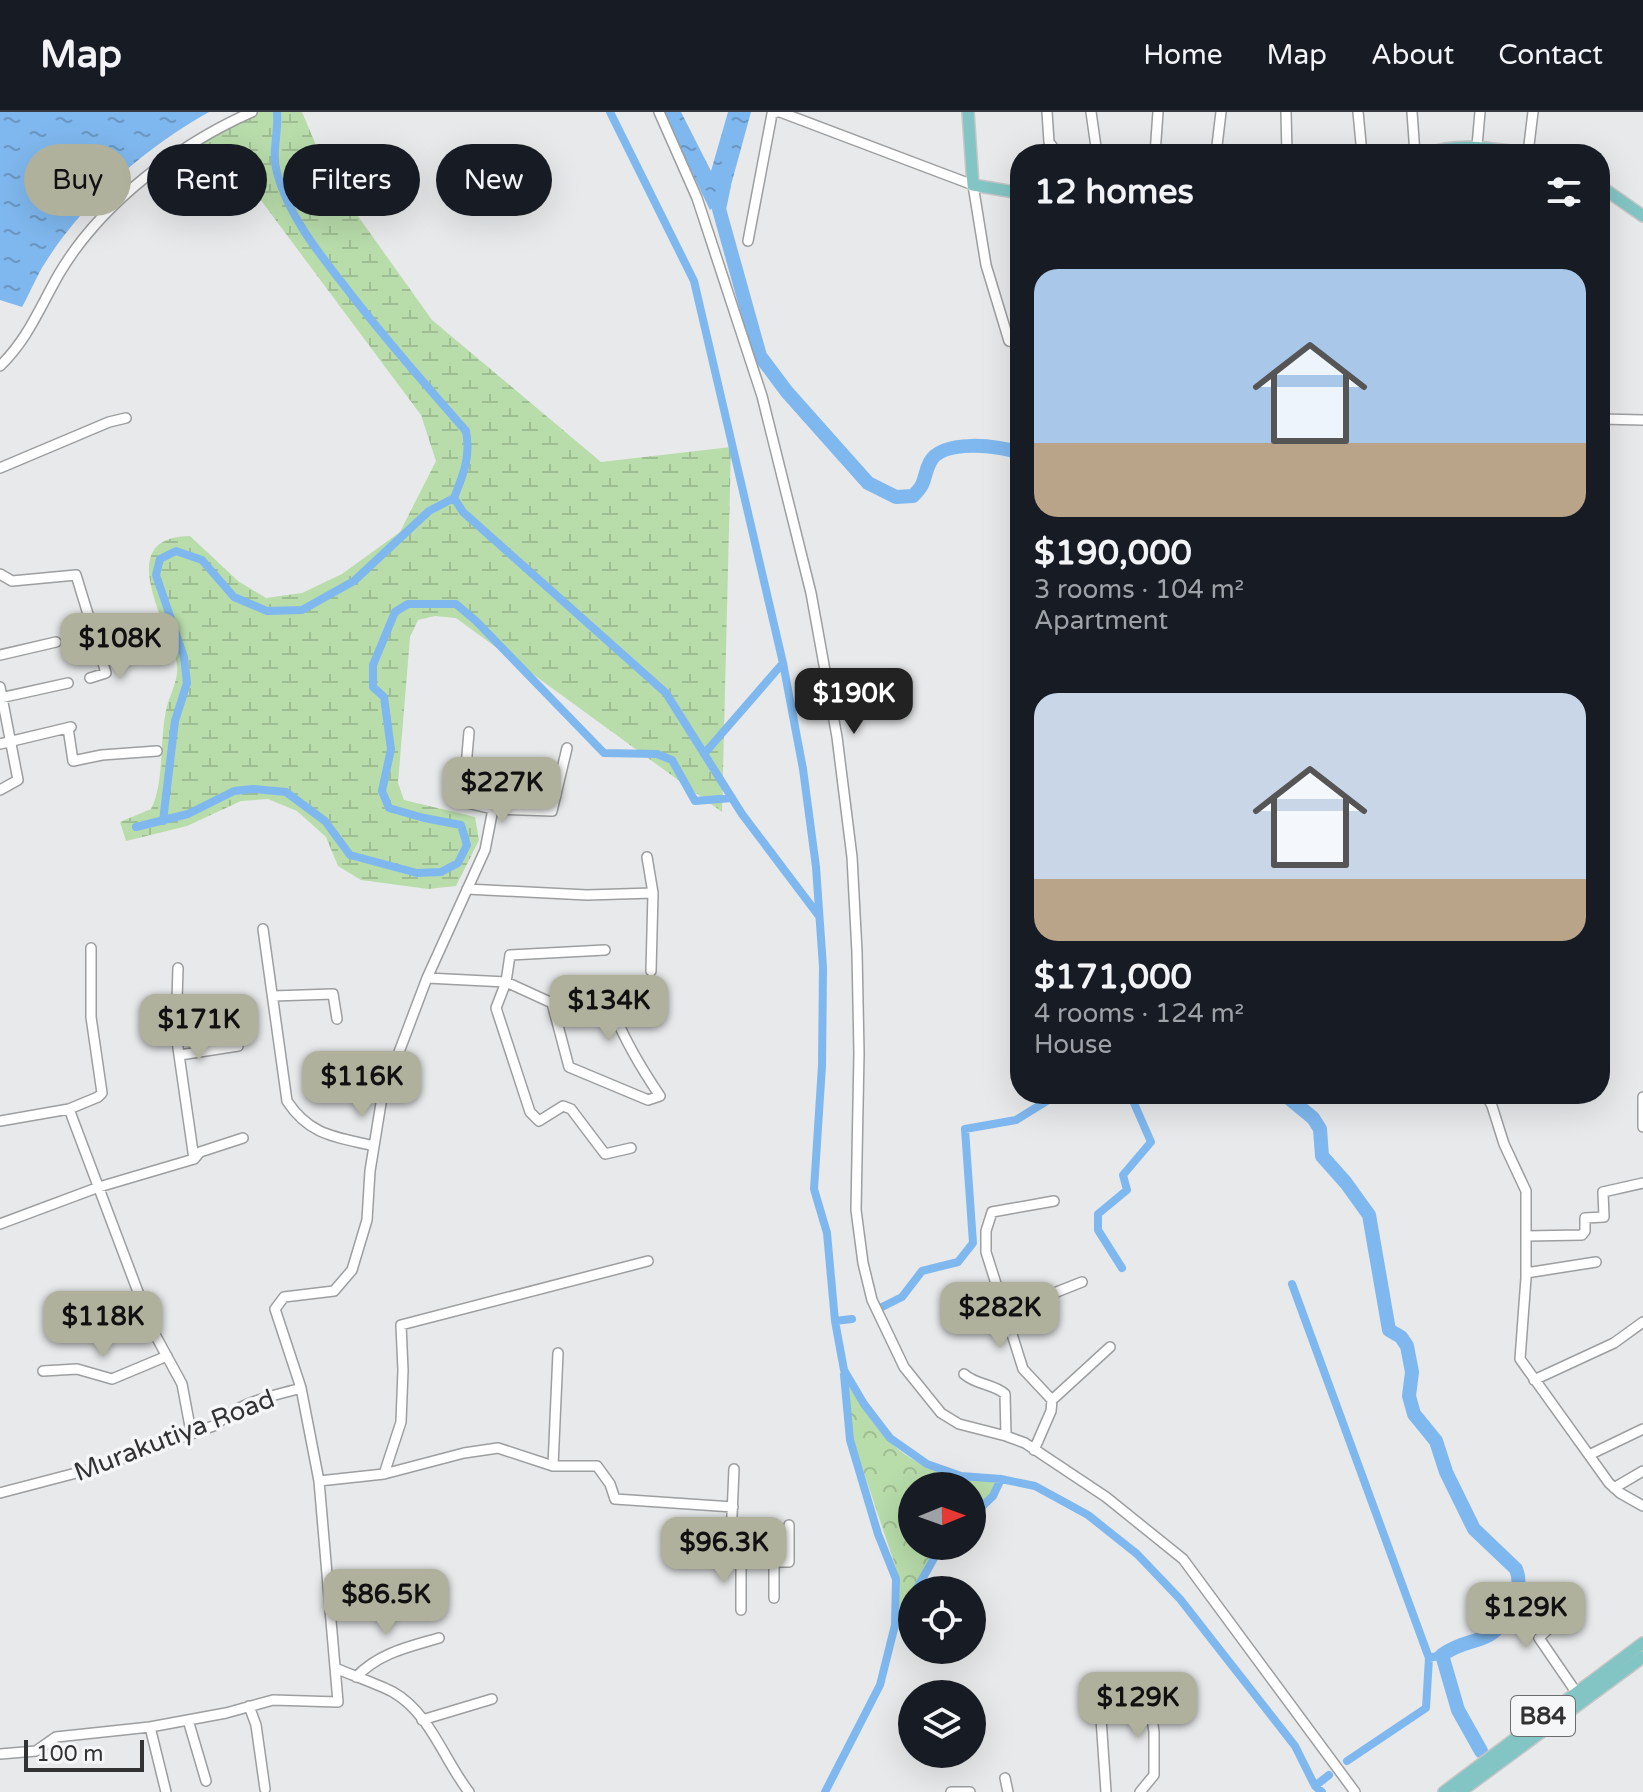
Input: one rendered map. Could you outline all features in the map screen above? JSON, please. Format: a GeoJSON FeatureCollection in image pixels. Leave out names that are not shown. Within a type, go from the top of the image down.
{"type":"FeatureCollection","features":[{"type":"Feature","properties":{"kind":"main road"},"geometry":{"type":"LineString","coordinates":[[968,112],[973,185],[1010,191]]}},
{"type":"Feature","properties":{"kind":"main road"},"geometry":{"type":"LineString","coordinates":[[1610,193],[1643,216]]}},
{"type":"Feature","properties":{"kind":"main road","name":"B84"},"geometry":{"type":"LineString","coordinates":[[1444,1792],[1643,1643]]}},
{"type":"Feature","properties":{"kind":"main road","name":"B84"},"geometry":{"type":"LineString","coordinates":[[1460,1792],[1643,1657]]}},
{"type":"Feature","properties":{"kind":"street"},"geometry":{"type":"LineString","coordinates":[[0,366],[28,334],[59,273],[100,221],[150,173],[215,129],[252,112]]}},
{"type":"Feature","properties":{"kind":"street"},"geometry":{"type":"LineString","coordinates":[[659,112],[697,198],[762,396],[811,593],[837,737],[852,857],[857,952],[856,1210],[872,1300],[904,1367],[941,1413],[959,1424],[1006,1436],[1034,1450],[1106,1497],[1183,1559],[1355,1792]]}},
{"type":"Feature","properties":{"kind":"street"},"geometry":{"type":"LineString","coordinates":[[748,241],[772,114],[778,112],[973,185],[986,265],[1010,341]]}},
{"type":"Feature","properties":{"kind":"street"},"geometry":{"type":"LineString","coordinates":[[1047,112],[1051,144]]}},
{"type":"Feature","properties":{"kind":"street"},"geometry":{"type":"LineString","coordinates":[[1091,112],[1096,144]]}},
{"type":"Feature","properties":{"kind":"street"},"geometry":{"type":"LineString","coordinates":[[1156,144],[1158,112]]}},
{"type":"Feature","properties":{"kind":"street"},"geometry":{"type":"LineString","coordinates":[[1217,144],[1221,112]]}},
{"type":"Feature","properties":{"kind":"street"},"geometry":{"type":"LineString","coordinates":[[1286,112],[1287,144]]}},
{"type":"Feature","properties":{"kind":"street"},"geometry":{"type":"LineString","coordinates":[[1358,112],[1361,144]]}},
{"type":"Feature","properties":{"kind":"street"},"geometry":{"type":"LineString","coordinates":[[1412,112],[1414,144]]}},
{"type":"Feature","properties":{"kind":"street"},"geometry":{"type":"LineString","coordinates":[[1477,144],[1480,112]]}},
{"type":"Feature","properties":{"kind":"street"},"geometry":{"type":"LineString","coordinates":[[1529,144],[1533,112]]}},
{"type":"Feature","properties":{"kind":"street"},"geometry":{"type":"LineString","coordinates":[[0,468],[109,422],[126,418]]}},
{"type":"Feature","properties":{"kind":"street"},"geometry":{"type":"LineString","coordinates":[[1610,419],[1643,420]]}},
{"type":"Feature","properties":{"kind":"street"},"geometry":{"type":"LineString","coordinates":[[0,574],[12,581],[76,575],[106,673],[90,678]]}},
{"type":"Feature","properties":{"kind":"street"},"geometry":{"type":"LineString","coordinates":[[0,655],[56,642]]}},
{"type":"Feature","properties":{"kind":"street"},"geometry":{"type":"LineString","coordinates":[[0,790],[18,780],[1,694],[68,683]]}},
{"type":"Feature","properties":{"kind":"street"},"geometry":{"type":"LineString","coordinates":[[0,744],[72,727],[73,761],[102,755],[157,751]]}},
{"type":"Feature","properties":{"kind":"street"},"geometry":{"type":"LineString","coordinates":[[469,732],[463,802],[493,809],[552,811],[567,748]]}},
{"type":"Feature","properties":{"kind":"street"},"geometry":{"type":"LineString","coordinates":[[0,1754],[36,1751],[56,1737],[150,1727],[226,1713],[273,1700],[338,1702],[319,1481],[301,1388],[275,1309],[284,1297],[334,1291],[352,1270],[367,1220],[382,1097],[427,978],[485,850],[493,809]]}},
{"type":"Feature","properties":{"kind":"street"},"geometry":{"type":"LineString","coordinates":[[647,857],[653,893],[651,971]]}},
{"type":"Feature","properties":{"kind":"street"},"geometry":{"type":"LineString","coordinates":[[467,889],[587,895],[653,893]]}},
{"type":"Feature","properties":{"kind":"street"},"geometry":{"type":"LineString","coordinates":[[263,929],[287,1101],[300,1119],[323,1134],[374,1146]]}},
{"type":"Feature","properties":{"kind":"street"},"geometry":{"type":"LineString","coordinates":[[1,1120],[69,1109],[102,1093],[91,1017],[91,948]]}},
{"type":"Feature","properties":{"kind":"street"},"geometry":{"type":"LineString","coordinates":[[605,950],[510,955],[506,982],[496,1008],[530,1112],[539,1121],[563,1106],[571,1109],[605,1154],[631,1148]]}},
{"type":"Feature","properties":{"kind":"street"},"geometry":{"type":"LineString","coordinates":[[178,968],[176,1034],[194,1159]]}},
{"type":"Feature","properties":{"kind":"street"},"geometry":{"type":"LineString","coordinates":[[427,978],[506,982],[552,1003],[609,1000],[636,1060],[660,1096],[648,1100],[569,1067],[552,1003]]}},
{"type":"Feature","properties":{"kind":"street"},"geometry":{"type":"LineString","coordinates":[[273,996],[333,994],[337,1019]]}},
{"type":"Feature","properties":{"kind":"street"},"geometry":{"type":"LineString","coordinates":[[180,1055],[238,1046],[234,1000]]}},
{"type":"Feature","properties":{"kind":"street"},"geometry":{"type":"LineString","coordinates":[[1643,1097],[1643,1127]]}},
{"type":"Feature","properties":{"kind":"street"},"geometry":{"type":"LineString","coordinates":[[1491,1104],[1504,1144],[1526,1191],[1526,1273],[1519,1351],[1524,1367],[1614,1488],[1643,1506]]}},
{"type":"Feature","properties":{"kind":"street"},"geometry":{"type":"LineString","coordinates":[[69,1109],[152,1329],[182,1384],[191,1432]]}},
{"type":"Feature","properties":{"kind":"street"},"geometry":{"type":"LineString","coordinates":[[0,1224],[99,1187],[194,1159],[200,1152],[243,1138]]}},
{"type":"Feature","properties":{"kind":"street"},"geometry":{"type":"LineString","coordinates":[[1526,1236],[1582,1235],[1585,1218],[1604,1217],[1603,1192],[1643,1183]]}},
{"type":"Feature","properties":{"kind":"street"},"geometry":{"type":"LineString","coordinates":[[1052,1400],[1023,1369],[986,1252],[986,1231],[992,1212],[1054,1201]]}},
{"type":"Feature","properties":{"kind":"street"},"geometry":{"type":"LineString","coordinates":[[384,1474],[401,1422],[401,1325],[648,1261]]}},
{"type":"Feature","properties":{"kind":"street"},"geometry":{"type":"LineString","coordinates":[[1526,1273],[1596,1262]]}},
{"type":"Feature","properties":{"kind":"street"},"geometry":{"type":"LineString","coordinates":[[1006,1312],[1082,1282]]}},
{"type":"Feature","properties":{"kind":"street"},"geometry":{"type":"LineString","coordinates":[[1534,1380],[1614,1343],[1643,1322]]}},
{"type":"Feature","properties":{"kind":"street"},"geometry":{"type":"LineString","coordinates":[[1034,1450],[1051,1411],[1052,1400],[1110,1347]]}},
{"type":"Feature","properties":{"kind":"street"},"geometry":{"type":"LineString","coordinates":[[553,1466],[558,1353]]}},
{"type":"Feature","properties":{"kind":"street"},"geometry":{"type":"LineString","coordinates":[[43,1371],[77,1369],[112,1379],[167,1356]]}},
{"type":"Feature","properties":{"kind":"street"},"geometry":{"type":"LineString","coordinates":[[964,1374],[971,1381],[1005,1394],[1006,1436]]}},
{"type":"Feature","properties":{"kind":"street","name":"Murakutiya Road"},"geometry":{"type":"LineString","coordinates":[[0,1493],[99,1467],[216,1425],[229,1411],[254,1400],[301,1388]]}},
{"type":"Feature","properties":{"kind":"street"},"geometry":{"type":"LineString","coordinates":[[1589,1455],[1643,1429]]}},
{"type":"Feature","properties":{"kind":"street"},"geometry":{"type":"LineString","coordinates":[[319,1481],[384,1474],[464,1453],[498,1448],[553,1466],[597,1466],[610,1484],[615,1499],[733,1507]]}},
{"type":"Feature","properties":{"kind":"street"},"geometry":{"type":"LineString","coordinates":[[734,1469],[730,1561],[789,1562],[789,1525]]}},
{"type":"Feature","properties":{"kind":"street"},"geometry":{"type":"LineString","coordinates":[[1614,1488],[1643,1471]]}},
{"type":"Feature","properties":{"kind":"street"},"geometry":{"type":"LineString","coordinates":[[741,1561],[741,1610]]}},
{"type":"Feature","properties":{"kind":"street"},"geometry":{"type":"LineString","coordinates":[[774,1562],[774,1598]]}},
{"type":"Feature","properties":{"kind":"street"},"geometry":{"type":"LineString","coordinates":[[1564,1614],[1539,1638],[1576,1692]]}},
{"type":"Feature","properties":{"kind":"street"},"geometry":{"type":"LineString","coordinates":[[356,1677],[369,1664],[396,1650],[439,1638]]}},
{"type":"Feature","properties":{"kind":"street"},"geometry":{"type":"LineString","coordinates":[[335,1668],[394,1693],[409,1705],[442,1746],[453,1770],[469,1792]]}},
{"type":"Feature","properties":{"kind":"street"},"geometry":{"type":"LineString","coordinates":[[1140,1792],[1154,1775],[1154,1732],[1147,1683]]}},
{"type":"Feature","properties":{"kind":"street"},"geometry":{"type":"LineString","coordinates":[[1094,1693],[1094,1707],[1101,1718],[1106,1792]]}},
{"type":"Feature","properties":{"kind":"street"},"geometry":{"type":"LineString","coordinates":[[422,1720],[492,1699]]}},
{"type":"Feature","properties":{"kind":"street"},"geometry":{"type":"LineString","coordinates":[[249,1706],[256,1725],[265,1789]]}},
{"type":"Feature","properties":{"kind":"street"},"geometry":{"type":"LineString","coordinates":[[188,1720],[206,1781]]}},
{"type":"Feature","properties":{"kind":"street"},"geometry":{"type":"LineString","coordinates":[[150,1727],[166,1792]]}},
{"type":"Feature","properties":{"kind":"street"},"geometry":{"type":"LineString","coordinates":[[1005,1778],[1008,1792]]}},
{"type":"Feature","properties":{"kind":"street"},"geometry":{"type":"LineString","coordinates":[[951,1792],[970,1792]]}},
{"type":"Feature","properties":{"kind":"green space"},"geometry":{"type":"Polygon","coordinates":[[[252,112],[302,112],[315,144],[283,144],[283,216],[358,216],[432,320],[601,462],[731,447],[722,812],[456,618],[435,616],[418,620],[410,637],[398,783],[404,800],[475,817],[479,840],[456,886],[428,889],[361,880],[338,866],[326,837],[297,811],[268,799],[241,801],[187,826],[126,841],[120,822],[151,809],[155,798],[167,706],[177,675],[177,664],[151,585],[149,566],[154,551],[166,540],[190,536],[238,581],[266,598],[302,593],[342,574],[400,532],[436,461],[421,415],[267,208],[267,144],[194,144],[252,112]]]}},
{"type":"Feature","properties":{"kind":"green space"},"geometry":{"type":"Polygon","coordinates":[[[848,1385],[883,1435],[913,1459],[942,1472],[898,1472],[898,1560],[930,1560],[920,1576],[899,1576],[853,1440],[848,1385]]]}},
{"type":"Feature","properties":{"kind":"green space"},"geometry":{"type":"Polygon","coordinates":[[[986,1480],[998,1481],[986,1498],[986,1480]]]}},
{"type":"Feature","properties":{"kind":"water"},"geometry":{"type":"Polygon","coordinates":[[[0,112],[209,112],[159,144],[147,144],[147,154],[131,166],[131,144],[24,144],[24,216],[80,216],[42,268],[22,307],[0,300],[0,112]]]}},
{"type":"Feature","properties":{"kind":"water"},"geometry":{"type":"Polygon","coordinates":[[[663,112],[681,112],[711,171],[728,112],[751,112],[728,196],[710,210],[663,112]]]}},
{"type":"Feature","properties":{"kind":"waterway"},"geometry":{"type":"LineString","coordinates":[[277,112],[275,165],[296,217],[358,303],[466,431],[467,458],[454,498],[463,512],[666,693],[742,814],[819,916]]}},
{"type":"Feature","properties":{"kind":"waterway"},"geometry":{"type":"LineString","coordinates":[[610,112],[694,281],[783,663],[803,769],[816,867],[823,967],[822,1066],[814,1189],[827,1233],[835,1321],[844,1370],[864,1404],[890,1438],[927,1464],[961,1476],[1035,1486],[1088,1515],[1137,1554],[1180,1599],[1295,1746],[1315,1786],[1322,1792]]}},
{"type":"Feature","properties":{"kind":"waterway"},"geometry":{"type":"LineString","coordinates":[[724,185],[719,209],[760,356],[787,392],[868,483],[896,497],[913,496],[923,483],[930,462],[946,450],[985,446],[1010,451]]}},
{"type":"Feature","properties":{"kind":"waterway"},"geometry":{"type":"LineString","coordinates":[[163,821],[175,721],[187,683],[184,657],[156,575],[160,559],[176,551],[202,560],[234,597],[267,611],[302,610],[354,581],[429,511],[454,498]]}},
{"type":"Feature","properties":{"kind":"waterway"},"geometry":{"type":"LineString","coordinates":[[136,827],[188,814],[234,791],[286,792],[325,821],[350,855],[417,873],[441,872],[458,863],[467,845],[461,825],[389,808],[382,791],[391,749],[384,697],[373,687],[373,665],[395,612],[408,604],[456,604],[604,753],[657,754],[672,760],[695,801],[732,798]]}},
{"type":"Feature","properties":{"kind":"waterway"},"geometry":{"type":"LineString","coordinates":[[704,754],[783,663]]}},
{"type":"Feature","properties":{"kind":"waterway"},"geometry":{"type":"LineString","coordinates":[[880,1308],[902,1297],[922,1271],[958,1262],[973,1243],[965,1129],[1016,1120],[1042,1104]]}},
{"type":"Feature","properties":{"kind":"waterway"},"geometry":{"type":"LineString","coordinates":[[1122,1268],[1098,1230],[1098,1214],[1127,1190],[1123,1175],[1151,1142],[1134,1104]]}},
{"type":"Feature","properties":{"kind":"waterway"},"geometry":{"type":"LineString","coordinates":[[1296,1104],[1313,1118],[1320,1129],[1322,1156],[1369,1215],[1389,1330],[1401,1337],[1407,1346],[1412,1372],[1409,1396],[1414,1414],[1436,1441],[1446,1472],[1474,1529],[1518,1574],[1515,1601],[1497,1629],[1442,1655],[1458,1710],[1481,1751]]}},
{"type":"Feature","properties":{"kind":"waterway"},"geometry":{"type":"LineString","coordinates":[[1292,1284],[1429,1658],[1442,1655]]}},
{"type":"Feature","properties":{"kind":"waterway"},"geometry":{"type":"LineString","coordinates":[[835,1321],[852,1319]]}},
{"type":"Feature","properties":{"kind":"waterway"},"geometry":{"type":"LineString","coordinates":[[825,1792],[880,1685],[895,1625],[896,1579],[878,1534],[850,1440],[844,1375]]}},
{"type":"Feature","properties":{"kind":"waterway"},"geometry":{"type":"LineString","coordinates":[[986,1503],[1001,1479]]}},
{"type":"Feature","properties":{"kind":"waterway"},"geometry":{"type":"LineString","coordinates":[[924,1576],[933,1560]]}},
{"type":"Feature","properties":{"kind":"waterway"},"geometry":{"type":"LineString","coordinates":[[895,1625],[898,1620]]}},
{"type":"Feature","properties":{"kind":"waterway"},"geometry":{"type":"LineString","coordinates":[[1347,1761],[1426,1708],[1429,1658]]}},
{"type":"Feature","properties":{"kind":"waterway"},"geometry":{"type":"LineString","coordinates":[[1315,1786],[1329,1775]]}}]}
